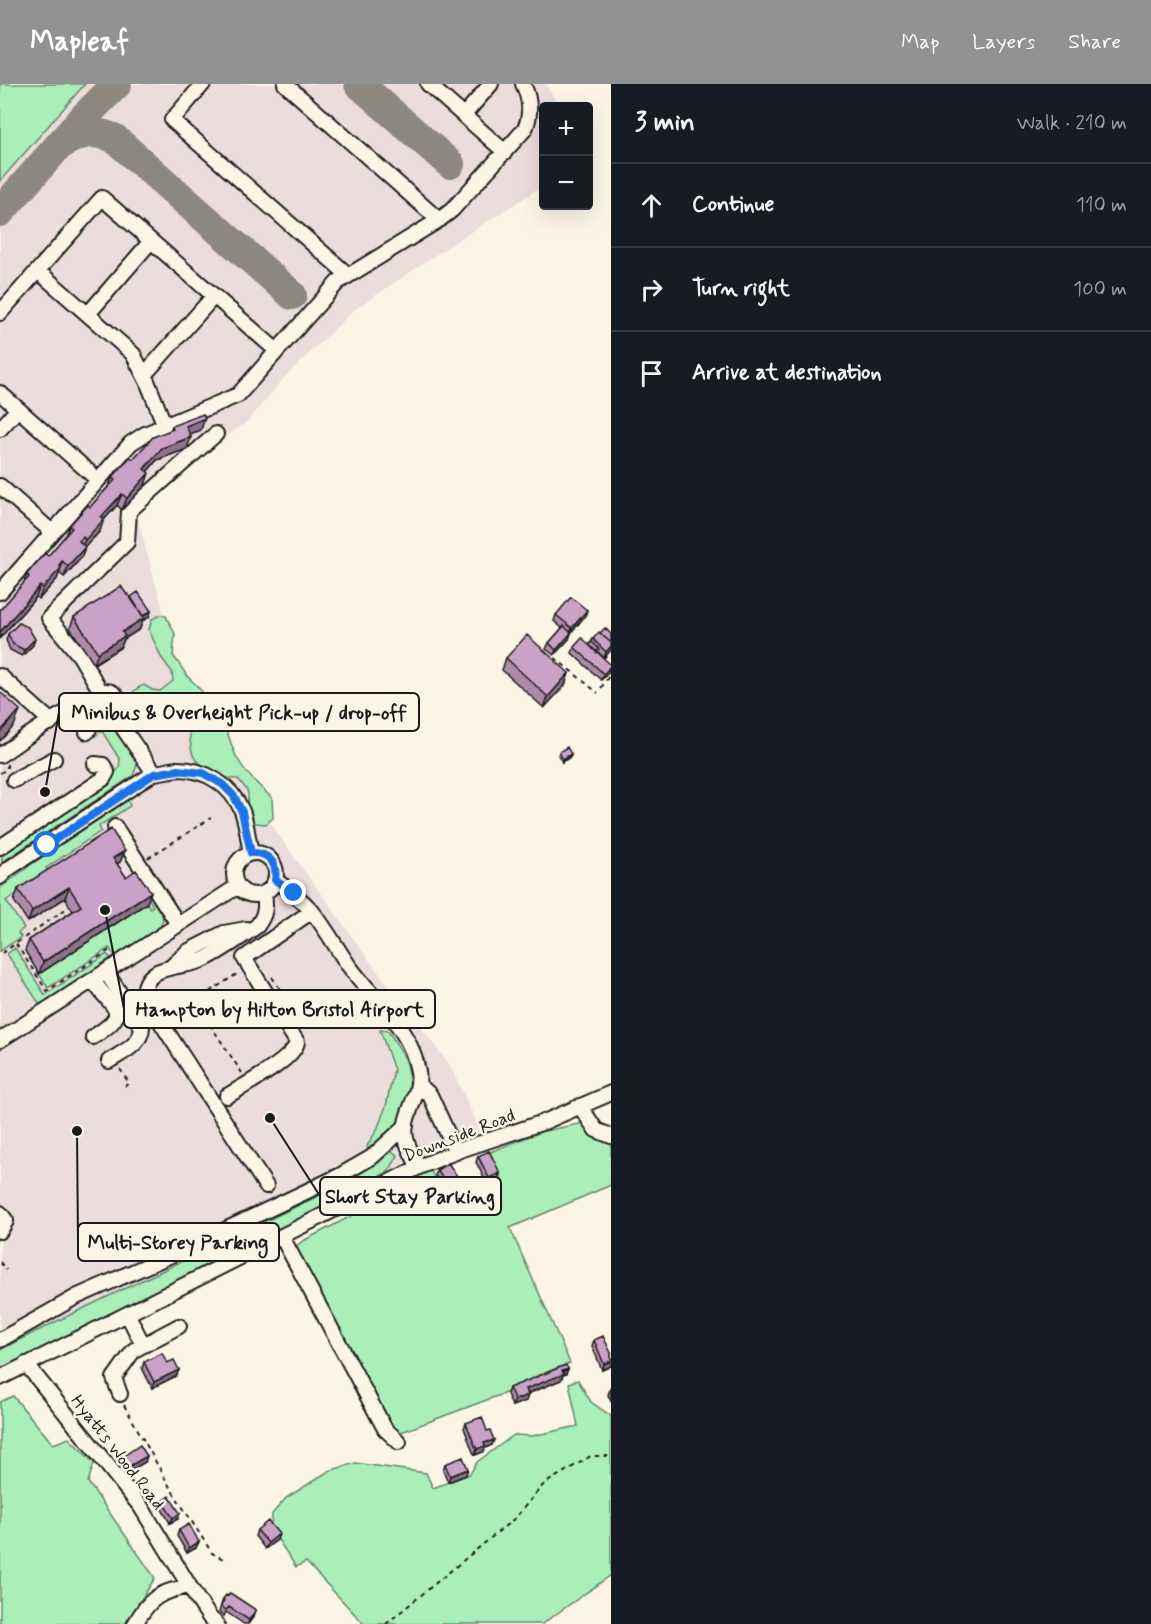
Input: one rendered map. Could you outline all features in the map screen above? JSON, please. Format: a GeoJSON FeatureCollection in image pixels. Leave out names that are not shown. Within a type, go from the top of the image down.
{"type":"FeatureCollection","features":[{"type":"Feature","properties":{"kind":"street"},"geometry":{"type":"LineString","coordinates":[[203,84],[172,120],[348,275]]}},
{"type":"Feature","properties":{"kind":"street"},"geometry":{"type":"LineString","coordinates":[[285,84],[439,220]]}},
{"type":"Feature","properties":{"kind":"street"},"geometry":{"type":"LineString","coordinates":[[428,84],[505,152]]}},
{"type":"Feature","properties":{"kind":"street"},"geometry":{"type":"LineString","coordinates":[[464,115],[491,84]]}},
{"type":"Feature","properties":{"kind":"street"},"geometry":{"type":"LineString","coordinates":[[0,591],[132,443],[165,426],[238,395],[338,282],[452,210],[522,134],[528,121],[529,98],[523,84]]}},
{"type":"Feature","properties":{"kind":"street"},"geometry":{"type":"LineString","coordinates":[[0,313],[102,198],[277,351]]}},
{"type":"Feature","properties":{"kind":"street"},"geometry":{"type":"LineString","coordinates":[[88,314],[151,241]]}},
{"type":"Feature","properties":{"kind":"street"},"geometry":{"type":"LineString","coordinates":[[38,271],[133,354],[165,426]]}},
{"type":"Feature","properties":{"kind":"street"},"geometry":{"type":"LineString","coordinates":[[144,375],[214,296]]}},
{"type":"Feature","properties":{"kind":"street"},"geometry":{"type":"LineString","coordinates":[[0,393],[98,480]]}},
{"type":"Feature","properties":{"kind":"street"},"geometry":{"type":"LineString","coordinates":[[0,429],[18,409]]}},
{"type":"Feature","properties":{"kind":"street"},"geometry":{"type":"LineString","coordinates":[[101,692],[80,656],[49,618],[127,542],[129,512],[216,434]]}},
{"type":"Feature","properties":{"kind":"street"},"geometry":{"type":"LineString","coordinates":[[0,486],[52,532]]}},
{"type":"Feature","properties":{"kind":"street"},"geometry":{"type":"LineString","coordinates":[[0,676],[50,723]]}},
{"type":"Feature","properties":{"kind":"street"},"geometry":{"type":"LineString","coordinates":[[3,759],[50,723],[83,705],[95,709],[105,718],[114,715],[119,704],[116,696],[109,691],[101,692],[95,697],[95,709],[87,732]]}},
{"type":"Feature","properties":{"kind":"street"},"geometry":{"type":"LineString","coordinates":[[114,715],[154,774]]}},
{"type":"Feature","properties":{"kind":"street"},"geometry":{"type":"LineString","coordinates":[[14,780],[54,759]]}},
{"type":"Feature","properties":{"kind":"street"},"geometry":{"type":"LineString","coordinates":[[0,847],[103,779],[107,772],[103,765],[95,764]]}},
{"type":"Feature","properties":{"kind":"street"},"geometry":{"type":"LineString","coordinates":[[3,873],[154,774],[178,770],[203,773],[222,784],[234,796],[242,812],[251,853]]}},
{"type":"Feature","properties":{"kind":"street"},"geometry":{"type":"LineString","coordinates":[[115,827],[178,924]]}},
{"type":"Feature","properties":{"kind":"street"},"geometry":{"type":"LineString","coordinates":[[251,853],[263,854],[273,862],[275,868],[275,880],[269,890],[264,893],[253,895],[247,893],[238,886],[234,875],[241,859],[251,853]]}},
{"type":"Feature","properties":{"kind":"street"},"geometry":{"type":"LineString","coordinates":[[275,880],[294,893],[312,911],[349,966],[400,1028],[411,1047],[417,1061],[419,1085],[405,1126],[405,1136],[408,1148],[419,1167]]}},
{"type":"Feature","properties":{"kind":"street"},"geometry":{"type":"LineString","coordinates":[[0,1040],[238,886]]}},
{"type":"Feature","properties":{"kind":"street"},"geometry":{"type":"LineString","coordinates":[[181,961],[194,964],[257,926],[266,909],[264,893]]}},
{"type":"Feature","properties":{"kind":"street"},"geometry":{"type":"LineString","coordinates":[[227,1096],[291,1054],[296,1048],[297,1042],[244,958],[312,911]]}},
{"type":"Feature","properties":{"kind":"street"},"geometry":{"type":"LineString","coordinates":[[257,926],[224,933],[181,961],[160,970],[149,978],[144,987],[144,996],[266,1186]]}},
{"type":"Feature","properties":{"kind":"street"},"geometry":{"type":"LineString","coordinates":[[106,972],[142,1027],[140,1039],[109,1061]]}},
{"type":"Feature","properties":{"kind":"street"},"geometry":{"type":"LineString","coordinates":[[93,980],[100,992],[116,1009],[117,1015],[116,1021],[93,1036]]}},
{"type":"Feature","properties":{"kind":"street"},"geometry":{"type":"LineString","coordinates":[[419,1085],[430,1095],[456,1152]]}},
{"type":"Feature","properties":{"kind":"street","name":"Downside Road"},"geometry":{"type":"LineString","coordinates":[[0,1378],[419,1167],[544,1122],[611,1093]]}},
{"type":"Feature","properties":{"kind":"street"},"geometry":{"type":"LineString","coordinates":[[580,1106],[596,1130],[611,1136]]}},
{"type":"Feature","properties":{"kind":"street"},"geometry":{"type":"LineString","coordinates":[[0,1340],[76,1297],[187,1248],[339,1176],[372,1157],[405,1126]]}},
{"type":"Feature","properties":{"kind":"street"},"geometry":{"type":"LineString","coordinates":[[0,1213],[6,1221],[0,1231]]}},
{"type":"Feature","properties":{"kind":"street"},"geometry":{"type":"LineString","coordinates":[[282,1237],[385,1429],[399,1442]]}},
{"type":"Feature","properties":{"kind":"street"},"geometry":{"type":"LineString","coordinates":[[128,1315],[143,1345]]}},
{"type":"Feature","properties":{"kind":"street"},"geometry":{"type":"LineString","coordinates":[[120,1394],[114,1378],[134,1350],[179,1326]]}},
{"type":"Feature","properties":{"kind":"street","name":"Hyatts Wood Road"},"geometry":{"type":"LineString","coordinates":[[26,1364],[141,1507],[189,1586],[210,1618],[217,1624]]}},
{"type":"Feature","properties":{"kind":"street"},"geometry":{"type":"LineString","coordinates":[[135,1624],[144,1608],[158,1594],[189,1586]]}},
{"type":"Feature","properties":{"kind":"path"},"geometry":{"type":"LineString","coordinates":[[555,658],[598,693]]}},
{"type":"Feature","properties":{"kind":"path"},"geometry":{"type":"LineString","coordinates":[[601,688],[611,674]]}},
{"type":"Feature","properties":{"kind":"path"},"geometry":{"type":"LineString","coordinates":[[0,773],[7,769],[3,759]]}},
{"type":"Feature","properties":{"kind":"path"},"geometry":{"type":"LineString","coordinates":[[139,864],[211,818]]}},
{"type":"Feature","properties":{"kind":"path"},"geometry":{"type":"LineString","coordinates":[[2,953],[70,906]]}},
{"type":"Feature","properties":{"kind":"path"},"geometry":{"type":"LineString","coordinates":[[16,944],[47,991],[108,951],[113,958]]}},
{"type":"Feature","properties":{"kind":"path"},"geometry":{"type":"LineString","coordinates":[[160,1024],[249,966]]}},
{"type":"Feature","properties":{"kind":"path"},"geometry":{"type":"LineString","coordinates":[[266,969],[292,1007]]}},
{"type":"Feature","properties":{"kind":"path"},"geometry":{"type":"LineString","coordinates":[[195,1001],[249,1083]]}},
{"type":"Feature","properties":{"kind":"path"},"geometry":{"type":"LineString","coordinates":[[0,1262],[6,1270]]}},
{"type":"Feature","properties":{"kind":"path"},"geometry":{"type":"LineString","coordinates":[[120,1394],[127,1413],[171,1489],[212,1553],[223,1559]]}},
{"type":"Feature","properties":{"kind":"path"},"geometry":{"type":"LineString","coordinates":[[386,1624],[515,1518],[544,1484],[591,1456],[611,1456]]}},
{"type":"Feature","properties":{"kind":"shaded area"},"geometry":{"type":"Polygon","coordinates":[[[0,84],[546,84],[557,102],[539,102],[539,189],[354,310],[284,378],[246,423],[194,458],[136,513],[184,685],[280,837],[378,972],[450,1065],[481,1132],[459,1140],[453,1137],[445,1140],[441,1146],[388,1171],[300,1221],[0,1369],[0,84]]]}},
{"type":"Feature","properties":{"kind":"green space"},"geometry":{"type":"Polygon","coordinates":[[[0,84],[85,84],[0,181],[0,84]]]}},
{"type":"Feature","properties":{"kind":"green space"},"geometry":{"type":"Polygon","coordinates":[[[160,615],[166,616],[175,634],[173,656],[204,695],[208,703],[209,714],[225,728],[243,768],[272,798],[273,818],[266,824],[255,823],[245,813],[248,795],[238,779],[212,772],[196,760],[191,749],[187,722],[181,712],[175,709],[165,722],[148,722],[130,726],[128,697],[144,685],[152,690],[160,691],[173,681],[172,672],[161,657],[149,630],[152,619],[160,615]]]}},
{"type":"Feature","properties":{"kind":"green space"},"geometry":{"type":"Polygon","coordinates":[[[100,722],[114,726],[134,755],[137,765],[133,776],[2,862],[2,853],[114,774],[119,768],[120,760],[102,731],[88,741],[100,722]]]}},
{"type":"Feature","properties":{"kind":"green space"},"geometry":{"type":"Polygon","coordinates":[[[128,800],[130,806],[99,826],[101,831],[46,868],[49,873],[6,901],[24,928],[18,933],[21,937],[0,951],[0,888],[128,800]]]}},
{"type":"Feature","properties":{"kind":"green space"},"geometry":{"type":"Polygon","coordinates":[[[150,891],[162,913],[162,923],[159,928],[115,956],[109,948],[48,988],[39,974],[147,903],[150,908],[153,906],[146,894],[150,891]]]}},
{"type":"Feature","properties":{"kind":"green space"},"geometry":{"type":"Polygon","coordinates":[[[15,948],[45,995],[107,954],[111,959],[40,1005],[7,954],[15,948]]]}},
{"type":"Feature","properties":{"kind":"green space"},"geometry":{"type":"Polygon","coordinates":[[[380,1030],[388,1031],[402,1052],[407,1064],[410,1084],[406,1104],[398,1123],[385,1141],[368,1153],[367,1146],[377,1130],[386,1106],[394,1070],[380,1030]]]}},
{"type":"Feature","properties":{"kind":"green space"},"geometry":{"type":"Polygon","coordinates":[[[583,1123],[593,1133],[611,1142],[611,1185],[510,1228],[570,1363],[534,1377],[532,1383],[396,1434],[292,1249],[388,1197],[429,1167],[446,1201],[502,1180],[490,1152],[540,1132],[583,1123]]]}},
{"type":"Feature","properties":{"kind":"green space"},"geometry":{"type":"Polygon","coordinates":[[[392,1151],[398,1156],[389,1171],[300,1221],[0,1369],[0,1350],[332,1189],[363,1172],[392,1151]]]}},
{"type":"Feature","properties":{"kind":"green space"},"geometry":{"type":"Polygon","coordinates":[[[578,1380],[591,1402],[611,1416],[611,1575],[542,1624],[364,1624],[306,1562],[296,1567],[271,1529],[272,1514],[286,1498],[329,1471],[355,1463],[426,1473],[433,1488],[470,1474],[477,1462],[514,1435],[532,1436],[578,1426],[569,1383],[578,1380]]]}},
{"type":"Feature","properties":{"kind":"green space"},"geometry":{"type":"Polygon","coordinates":[[[13,1396],[53,1444],[69,1438],[94,1463],[88,1482],[155,1578],[125,1624],[0,1624],[0,1402],[13,1396]]]}},
{"type":"Feature","properties":{"kind":"building"},"geometry":{"type":"Polygon","coordinates":[[[203,414],[205,418],[186,426],[191,437],[162,448],[144,469],[149,473],[127,498],[122,494],[101,517],[104,519],[85,540],[83,537],[79,541],[85,547],[68,566],[62,561],[59,565],[61,568],[43,588],[40,586],[0,632],[0,610],[29,577],[27,574],[45,553],[48,556],[72,528],[69,526],[115,480],[112,478],[130,457],[133,459],[153,437],[173,429],[172,426],[203,414]]]}},
{"type":"Feature","properties":{"kind":"building"},"geometry":{"type":"Polygon","coordinates":[[[121,586],[144,618],[122,632],[125,636],[98,653],[74,617],[121,586]]]}},
{"type":"Feature","properties":{"kind":"building"},"geometry":{"type":"Polygon","coordinates":[[[138,592],[151,611],[143,616],[131,597],[138,592]]]}},
{"type":"Feature","properties":{"kind":"building"},"geometry":{"type":"Polygon","coordinates":[[[571,597],[587,610],[572,628],[556,615],[571,597]]]}},
{"type":"Feature","properties":{"kind":"building"},"geometry":{"type":"Polygon","coordinates":[[[19,623],[28,627],[35,639],[24,650],[13,644],[8,634],[19,623]]]}},
{"type":"Feature","properties":{"kind":"building"},"geometry":{"type":"Polygon","coordinates":[[[564,626],[571,633],[556,650],[549,643],[564,626]]]}},
{"type":"Feature","properties":{"kind":"building"},"geometry":{"type":"Polygon","coordinates":[[[605,628],[611,634],[610,642],[600,633],[605,628]]]}},
{"type":"Feature","properties":{"kind":"building"},"geometry":{"type":"Polygon","coordinates":[[[599,632],[611,643],[606,652],[593,639],[599,632]]]}},
{"type":"Feature","properties":{"kind":"building"},"geometry":{"type":"Polygon","coordinates":[[[527,635],[569,673],[548,697],[506,658],[527,635]]]}},
{"type":"Feature","properties":{"kind":"building"},"geometry":{"type":"Polygon","coordinates":[[[582,638],[611,665],[604,674],[574,647],[582,638]]]}},
{"type":"Feature","properties":{"kind":"building"},"geometry":{"type":"Polygon","coordinates":[[[592,642],[599,649],[596,652],[589,645],[592,642]]]}},
{"type":"Feature","properties":{"kind":"building"},"geometry":{"type":"Polygon","coordinates":[[[0,692],[20,710],[0,732],[0,692]]]}},
{"type":"Feature","properties":{"kind":"building"},"geometry":{"type":"Polygon","coordinates":[[[567,747],[571,754],[563,759],[559,752],[567,747]]]}},
{"type":"Feature","properties":{"kind":"building"},"geometry":{"type":"Polygon","coordinates":[[[111,829],[125,851],[113,858],[126,877],[136,870],[151,892],[43,962],[29,940],[81,906],[69,887],[32,911],[18,889],[111,829]]]}},
{"type":"Feature","properties":{"kind":"building"},"geometry":{"type":"Polygon","coordinates":[[[489,1151],[500,1173],[489,1178],[478,1156],[489,1151]]]}},
{"type":"Feature","properties":{"kind":"building"},"geometry":{"type":"Polygon","coordinates":[[[448,1163],[459,1179],[448,1186],[437,1170],[448,1163]]]}},
{"type":"Feature","properties":{"kind":"building"},"geometry":{"type":"Polygon","coordinates":[[[603,1336],[611,1353],[611,1361],[604,1364],[594,1340],[603,1336]]]}},
{"type":"Feature","properties":{"kind":"building"},"geometry":{"type":"Polygon","coordinates":[[[162,1353],[167,1363],[174,1360],[179,1370],[154,1382],[144,1362],[162,1353]]]}},
{"type":"Feature","properties":{"kind":"building"},"geometry":{"type":"Polygon","coordinates":[[[566,1365],[568,1369],[562,1371],[564,1374],[526,1389],[528,1395],[515,1400],[509,1388],[566,1365]]]}},
{"type":"Feature","properties":{"kind":"building"},"geometry":{"type":"Polygon","coordinates":[[[482,1417],[487,1431],[490,1430],[494,1440],[484,1443],[485,1446],[477,1449],[466,1423],[482,1417]]]}},
{"type":"Feature","properties":{"kind":"building"},"geometry":{"type":"Polygon","coordinates":[[[140,1445],[147,1456],[128,1467],[122,1457],[140,1445]]]}},
{"type":"Feature","properties":{"kind":"building"},"geometry":{"type":"Polygon","coordinates":[[[463,1457],[468,1469],[450,1476],[445,1464],[463,1457]]]}},
{"type":"Feature","properties":{"kind":"building"},"geometry":{"type":"Polygon","coordinates":[[[169,1496],[180,1513],[173,1518],[162,1501],[169,1496]]]}},
{"type":"Feature","properties":{"kind":"building"},"geometry":{"type":"Polygon","coordinates":[[[268,1521],[279,1534],[268,1543],[257,1530],[268,1521]]]}},
{"type":"Feature","properties":{"kind":"building"},"geometry":{"type":"Polygon","coordinates":[[[189,1524],[199,1542],[189,1548],[179,1530],[189,1524]]]}},
{"type":"Feature","properties":{"kind":"building"},"geometry":{"type":"Polygon","coordinates":[[[230,1593],[256,1610],[249,1620],[229,1607],[226,1610],[221,1606],[223,1599],[230,1593]]]}},
{"type":"Feature","properties":{"kind":"taxiway"},"geometry":{"type":"LineString","coordinates":[[0,212],[83,118],[117,84]]}},
{"type":"Feature","properties":{"kind":"taxiway"},"geometry":{"type":"LineString","coordinates":[[359,84],[450,164]]}},
{"type":"Feature","properties":{"kind":"taxiway"},"geometry":{"type":"LineString","coordinates":[[59,146],[72,138],[85,134],[92,133],[114,138],[292,295]]}},
{"type":"Feature","properties":{"kind":"place","name":"Minibus & Overheight Pick-up / drop-off"},"geometry":{"type":"Point","coordinates":[45,792]}},
{"type":"Feature","properties":{"kind":"place","name":"Hampton by Hilton Bristol Airport"},"geometry":{"type":"Point","coordinates":[105,910]}},
{"type":"Feature","properties":{"kind":"place","name":"Short Stay Parking"},"geometry":{"type":"Point","coordinates":[270,1118]}},
{"type":"Feature","properties":{"kind":"place","name":"Multi-Storey Parking"},"geometry":{"type":"Point","coordinates":[77,1131]}},
{"type":"Feature","properties":{"kind":"route"},"geometry":{"type":"LineString","coordinates":[[47,845],[154,774],[178,770],[203,773],[222,784],[234,796],[242,812],[251,853],[263,854],[273,862],[275,880],[294,893]]}}]}
